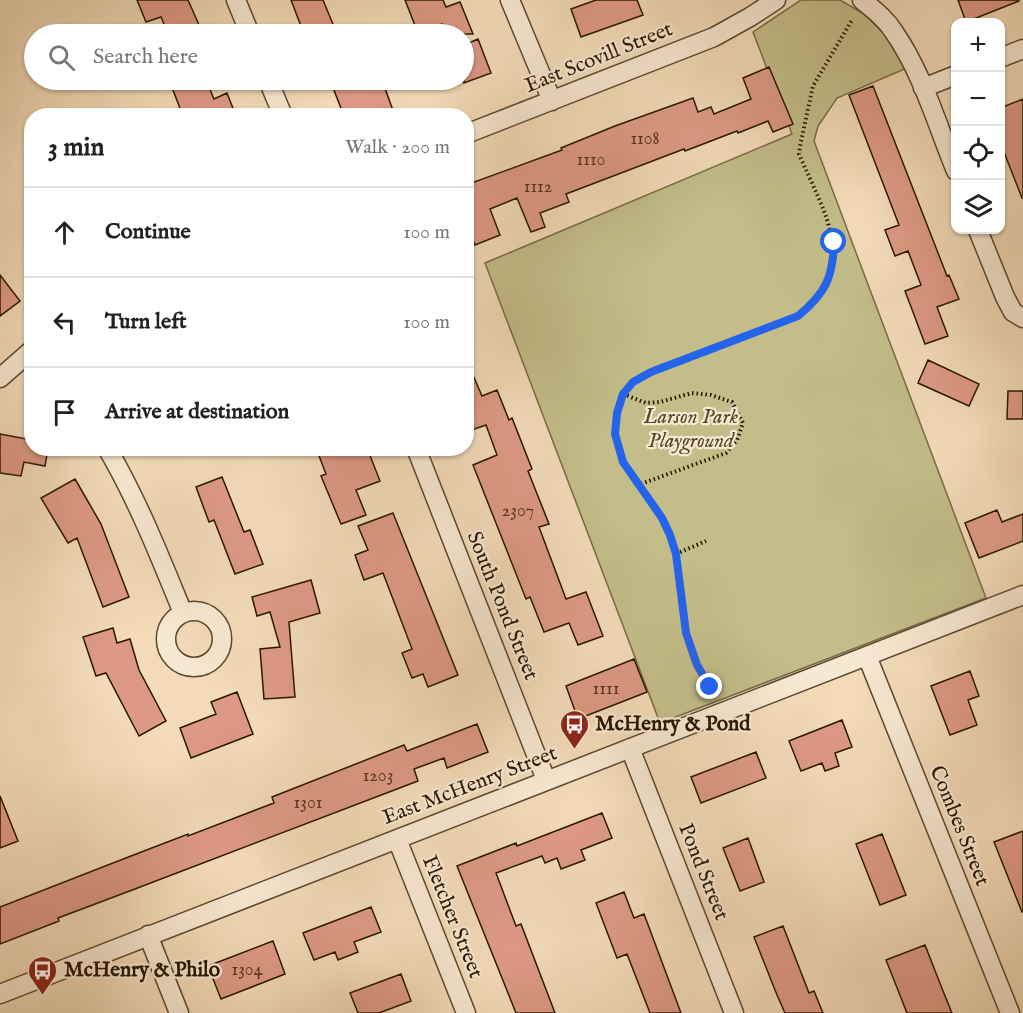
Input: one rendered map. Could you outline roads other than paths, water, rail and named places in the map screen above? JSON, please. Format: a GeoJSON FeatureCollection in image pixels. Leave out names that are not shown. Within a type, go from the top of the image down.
{"type":"FeatureCollection","features":[{"type":"Feature","properties":{"kind":"street"},"geometry":{"type":"LineString","coordinates":[[236,0],[246,24]]}},
{"type":"Feature","properties":{"kind":"street"},"geometry":{"type":"LineString","coordinates":[[510,0],[552,101]]}},
{"type":"Feature","properties":{"kind":"street","name":"East Scovill Street"},"geometry":{"type":"LineString","coordinates":[[474,131],[714,37],[776,0]]}},
{"type":"Feature","properties":{"kind":"street"},"geometry":{"type":"LineString","coordinates":[[862,0],[881,15],[894,31],[910,58],[951,158]]}},
{"type":"Feature","properties":{"kind":"street"},"geometry":{"type":"LineString","coordinates":[[1005,56],[1023,49]]}},
{"type":"Feature","properties":{"kind":"street"},"geometry":{"type":"LineString","coordinates":[[923,88],[951,77]]}},
{"type":"Feature","properties":{"kind":"street"},"geometry":{"type":"LineString","coordinates":[[272,90],[280,108]]}},
{"type":"Feature","properties":{"kind":"street"},"geometry":{"type":"LineString","coordinates":[[980,234],[1005,297],[1013,312],[1022,318]]}},
{"type":"Feature","properties":{"kind":"street"},"geometry":{"type":"LineString","coordinates":[[0,378],[24,358]]}},
{"type":"Feature","properties":{"kind":"street"},"geometry":{"type":"LineString","coordinates":[[112,456],[125,478],[149,530],[183,614]]}},
{"type":"Feature","properties":{"kind":"street","name":"South Pond Street"},"geometry":{"type":"LineString","coordinates":[[419,456],[546,780]]}},
{"type":"Feature","properties":{"kind":"street","name":"East McHenry Street"},"geometry":{"type":"LineString","coordinates":[[0,994],[1023,595]]}},
{"type":"Feature","properties":{"kind":"street","name":"Combes Street"},"geometry":{"type":"LineString","coordinates":[[867,656],[1010,1013]]}},
{"type":"Feature","properties":{"kind":"street","name":"Pond Street"},"geometry":{"type":"LineString","coordinates":[[630,748],[734,1013]]}},
{"type":"Feature","properties":{"kind":"street","name":"Fletcher Street"},"geometry":{"type":"LineString","coordinates":[[397,838],[466,1013]]}},
{"type":"Feature","properties":{"kind":"street"},"geometry":{"type":"LineString","coordinates":[[148,935],[179,1013]]}},
{"type":"Feature","properties":{"kind":"place","name":"McHenry & Pond"},"geometry":{"type":"Point","coordinates":[574,750]}},
{"type":"Feature","properties":{"kind":"place","name":"McHenry & Philo"},"geometry":{"type":"Point","coordinates":[43,996]}},
{"type":"Feature","properties":{"kind":"park label","name":"Larson Park Playground"},"geometry":{"type":"Point","coordinates":[691,429]}}]}
